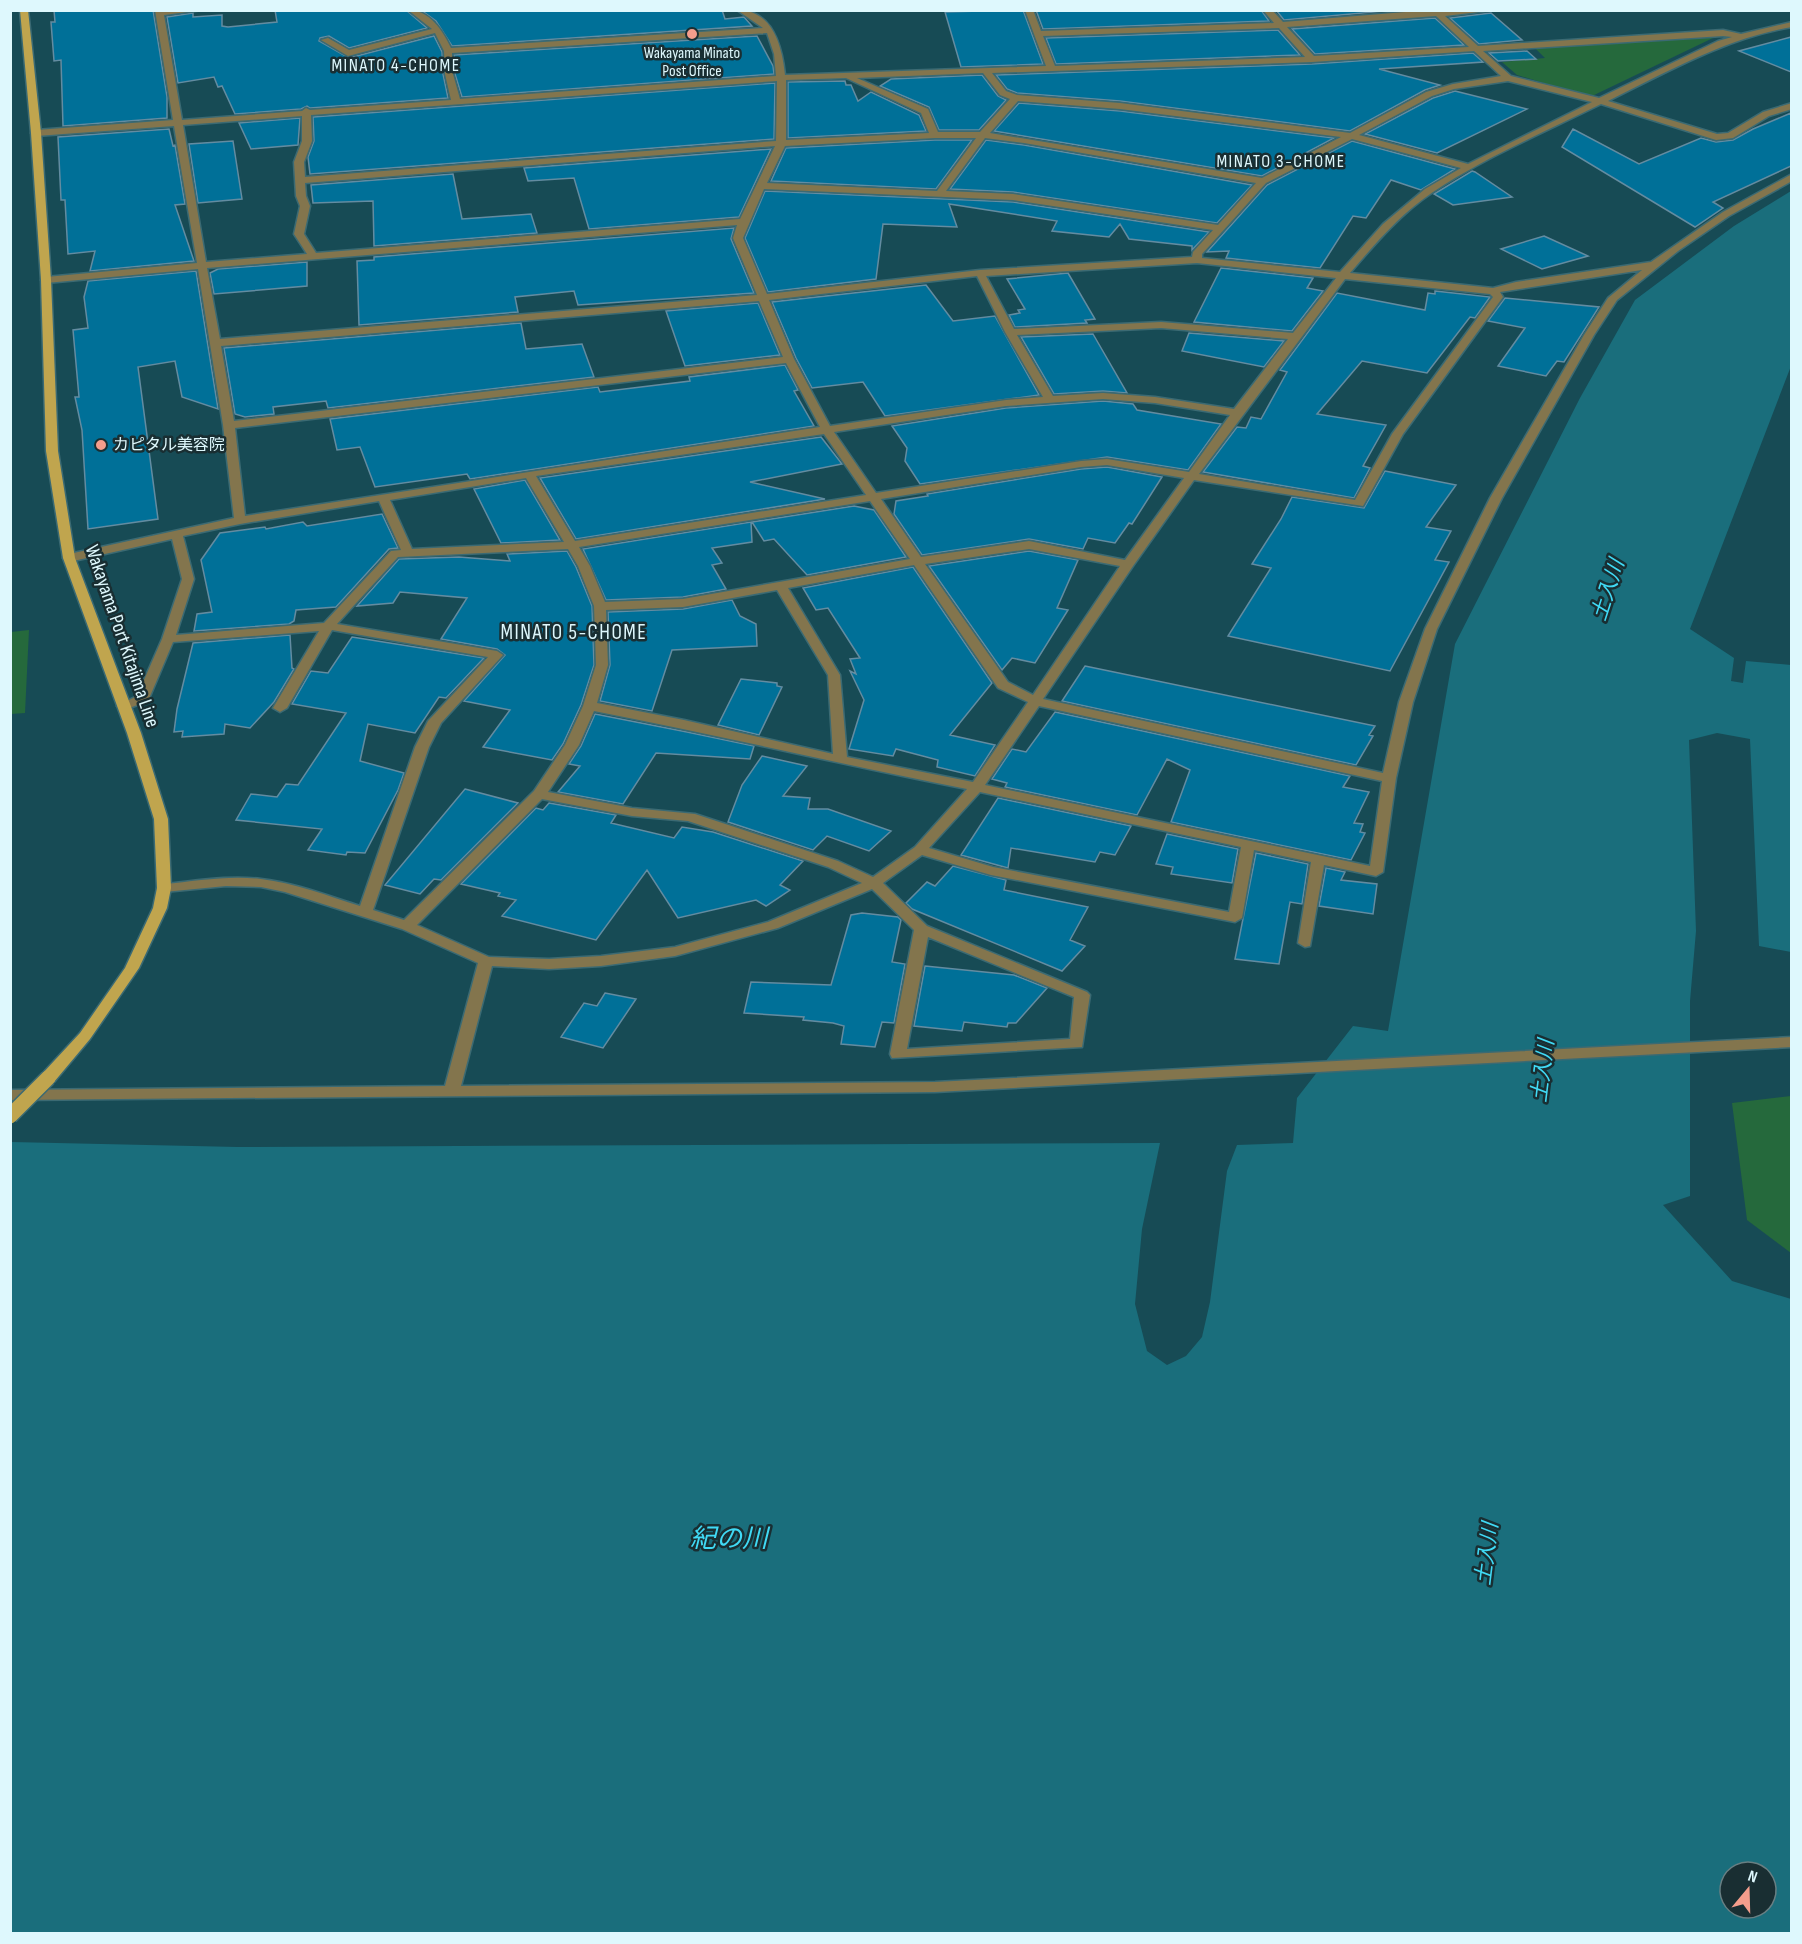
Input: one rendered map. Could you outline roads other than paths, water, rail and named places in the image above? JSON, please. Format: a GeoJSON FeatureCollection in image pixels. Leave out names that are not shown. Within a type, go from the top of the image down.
{"type":"FeatureCollection","features":[{"type":"Feature","properties":{"kind":"main road","name":"Wakayama Port Kitajima Line"},"geometry":{"type":"LineString","coordinates":[[10,1116],[85,1036],[132,968],[160,908],[164,888],[161,819],[124,706],[69,558],[52,451],[46,280],[36,133],[24,10]]}},
{"type":"Feature","properties":{"kind":"street"},"geometry":{"type":"LineString","coordinates":[[198,10],[159,12],[229,425],[240,520]]}},
{"type":"Feature","properties":{"kind":"street"},"geometry":{"type":"LineString","coordinates":[[412,10],[438,30],[448,51],[449,74],[456,101]]}},
{"type":"Feature","properties":{"kind":"street"},"geometry":{"type":"LineString","coordinates":[[741,10],[770,30],[777,44],[781,78],[781,143],[762,186],[742,222],[738,238],[761,298],[789,359],[826,429],[1003,685],[1035,701],[1389,778]]}},
{"type":"Feature","properties":{"kind":"street"},"geometry":{"type":"LineString","coordinates":[[1029,10],[1052,67]]}},
{"type":"Feature","properties":{"kind":"street"},"geometry":{"type":"LineString","coordinates":[[1267,10],[1312,59]]}},
{"type":"Feature","properties":{"kind":"street"},"geometry":{"type":"LineString","coordinates":[[1038,34],[1280,25],[1437,12],[1491,10]]}},
{"type":"Feature","properties":{"kind":"street"},"geometry":{"type":"LineString","coordinates":[[1437,12],[1508,78]]}},
{"type":"Feature","properties":{"kind":"street"},"geometry":{"type":"LineString","coordinates":[[164,888],[226,882],[261,883],[288,888],[407,926],[486,961],[549,964],[590,962],[675,951],[773,925],[874,883],[921,850],[976,787],[1128,564],[1294,336],[1342,276],[1404,208],[1469,167],[1721,43],[1768,28],[1791,24]]}},
{"type":"Feature","properties":{"kind":"street"},"geometry":{"type":"LineString","coordinates":[[325,40],[348,53],[438,30]]}},
{"type":"Feature","properties":{"kind":"street"},"geometry":{"type":"LineString","coordinates":[[448,51],[770,30]]}},
{"type":"Feature","properties":{"kind":"street"},"geometry":{"type":"LineString","coordinates":[[36,133],[306,111],[781,78],[1312,59],[1723,33],[1744,36]]}},
{"type":"Feature","properties":{"kind":"street"},"geometry":{"type":"LineString","coordinates":[[985,70],[1004,93],[1016,98],[1120,106],[1352,136],[1469,167]]}},
{"type":"Feature","properties":{"kind":"street"},"geometry":{"type":"LineString","coordinates":[[844,76],[925,111],[935,135]]}},
{"type":"Feature","properties":{"kind":"street"},"geometry":{"type":"LineString","coordinates":[[1197,260],[1197,254],[1263,181],[1429,94],[1454,87],[1508,78],[1600,101],[1716,137],[1730,136],[1766,114],[1791,106]]}},
{"type":"Feature","properties":{"kind":"street"},"geometry":{"type":"LineString","coordinates":[[939,194],[983,135],[1016,98]]}},
{"type":"Feature","properties":{"kind":"street"},"geometry":{"type":"LineString","coordinates":[[306,111],[307,141],[299,162],[301,196],[305,207],[299,234],[313,256]]}},
{"type":"Feature","properties":{"kind":"street"},"geometry":{"type":"LineString","coordinates":[[301,180],[781,143],[935,135],[983,135],[1263,181]]}},
{"type":"Feature","properties":{"kind":"street"},"geometry":{"type":"LineString","coordinates":[[591,706],[1376,872],[1389,778],[1406,702],[1431,629],[1496,498],[1612,298],[1674,249],[1726,214],[1791,177]]}},
{"type":"Feature","properties":{"kind":"street"},"geometry":{"type":"LineString","coordinates":[[762,186],[1013,197],[1219,228]]}},
{"type":"Feature","properties":{"kind":"street"},"geometry":{"type":"LineString","coordinates":[[46,280],[202,265],[742,222]]}},
{"type":"Feature","properties":{"kind":"street"},"geometry":{"type":"LineString","coordinates":[[215,344],[761,298],[980,273],[1197,260],[1493,291],[1516,285],[1653,266]]}},
{"type":"Feature","properties":{"kind":"street"},"geometry":{"type":"LineString","coordinates":[[980,273],[1010,332],[1049,398]]}},
{"type":"Feature","properties":{"kind":"street"},"geometry":{"type":"LineString","coordinates":[[280,708],[328,626],[396,554],[572,545],[1081,464],[1107,462],[1359,504],[1398,434],[1498,297],[1493,291]]}},
{"type":"Feature","properties":{"kind":"street"},"geometry":{"type":"LineString","coordinates":[[1010,332],[1161,325],[1294,336]]}},
{"type":"Feature","properties":{"kind":"street"},"geometry":{"type":"LineString","coordinates":[[229,425],[789,359]]}},
{"type":"Feature","properties":{"kind":"street"},"geometry":{"type":"LineString","coordinates":[[69,558],[240,520],[826,429],[1049,398],[1103,396],[1134,398],[1238,413]]}},
{"type":"Feature","properties":{"kind":"street"},"geometry":{"type":"LineString","coordinates":[[407,926],[539,794],[572,745],[591,706],[602,665],[600,606],[584,566],[529,474]]}},
{"type":"Feature","properties":{"kind":"street"},"geometry":{"type":"LineString","coordinates":[[383,497],[408,554]]}},
{"type":"Feature","properties":{"kind":"street"},"geometry":{"type":"LineString","coordinates":[[124,706],[143,698],[168,639],[188,579],[176,533]]}},
{"type":"Feature","properties":{"kind":"street"},"geometry":{"type":"LineString","coordinates":[[600,606],[683,603],[918,561],[1029,545],[1128,564]]}},
{"type":"Feature","properties":{"kind":"street"},"geometry":{"type":"LineString","coordinates":[[780,585],[834,675],[840,760]]}},
{"type":"Feature","properties":{"kind":"street"},"geometry":{"type":"LineString","coordinates":[[168,639],[328,626],[497,654],[435,721],[422,747],[365,913]]}},
{"type":"Feature","properties":{"kind":"street"},"geometry":{"type":"LineString","coordinates":[[539,794],[632,812],[690,817],[833,864],[874,883],[922,929],[1082,995],[1077,1044],[898,1054],[922,929]]}},
{"type":"Feature","properties":{"kind":"street"},"geometry":{"type":"LineString","coordinates":[[921,850],[991,871],[1234,918],[1248,845]]}},
{"type":"Feature","properties":{"kind":"street"},"geometry":{"type":"LineString","coordinates":[[1305,943],[1318,860]]}},
{"type":"Feature","properties":{"kind":"street"},"geometry":{"type":"LineString","coordinates":[[452,1090],[486,961]]}},
{"type":"Feature","properties":{"kind":"street"},"geometry":{"type":"LineString","coordinates":[[10,1095],[935,1087],[1791,1042]]}},
{"type":"Feature","properties":{"kind":"water","name":"紀の川"},"geometry":{"type":"Polygon","coordinates":[[[1791,191],[1791,366],[1690,629],[1734,658],[1731,681],[1743,683],[1746,661],[1791,665],[1791,952],[1759,946],[1750,739],[1717,733],[1689,740],[1696,931],[1690,1001],[1690,1196],[1663,1205],[1732,1281],[1791,1299],[1791,1933],[11,1934],[11,1142],[238,1147],[1160,1143],[1142,1229],[1135,1304],[1147,1351],[1167,1365],[1186,1356],[1202,1337],[1210,1302],[1227,1171],[1237,1145],[1293,1143],[1297,1098],[1353,1026],[1388,1031],[1455,644],[1580,398],[1635,300],[1734,226],[1791,191]]]}},
{"type":"Feature","properties":{"kind":"place","name":"Wakayama Minato Post Office"},"geometry":{"type":"Point","coordinates":[692,34]}},
{"type":"Feature","properties":{"kind":"place","name":"カピタル美容院"},"geometry":{"type":"Point","coordinates":[101,445]}},
{"type":"Feature","properties":{"kind":"district","name":"MINATO 4-CHOME"},"geometry":{"type":"Point","coordinates":[396,65]}},
{"type":"Feature","properties":{"kind":"district","name":"MINATO 3-CHOME"},"geometry":{"type":"Point","coordinates":[1281,161]}},
{"type":"Feature","properties":{"kind":"district","name":"MINATO 5-CHOME"},"geometry":{"type":"Point","coordinates":[574,632]}},
{"type":"Feature","properties":{"kind":"water label","name":"土入川"},"geometry":{"type":"Point","coordinates":[1608,590]}},
{"type":"Feature","properties":{"kind":"water label","name":"土入川"},"geometry":{"type":"Point","coordinates":[1543,1071]}},
{"type":"Feature","properties":{"kind":"water label","name":"土入川"},"geometry":{"type":"Point","coordinates":[1487,1554]}}]}
